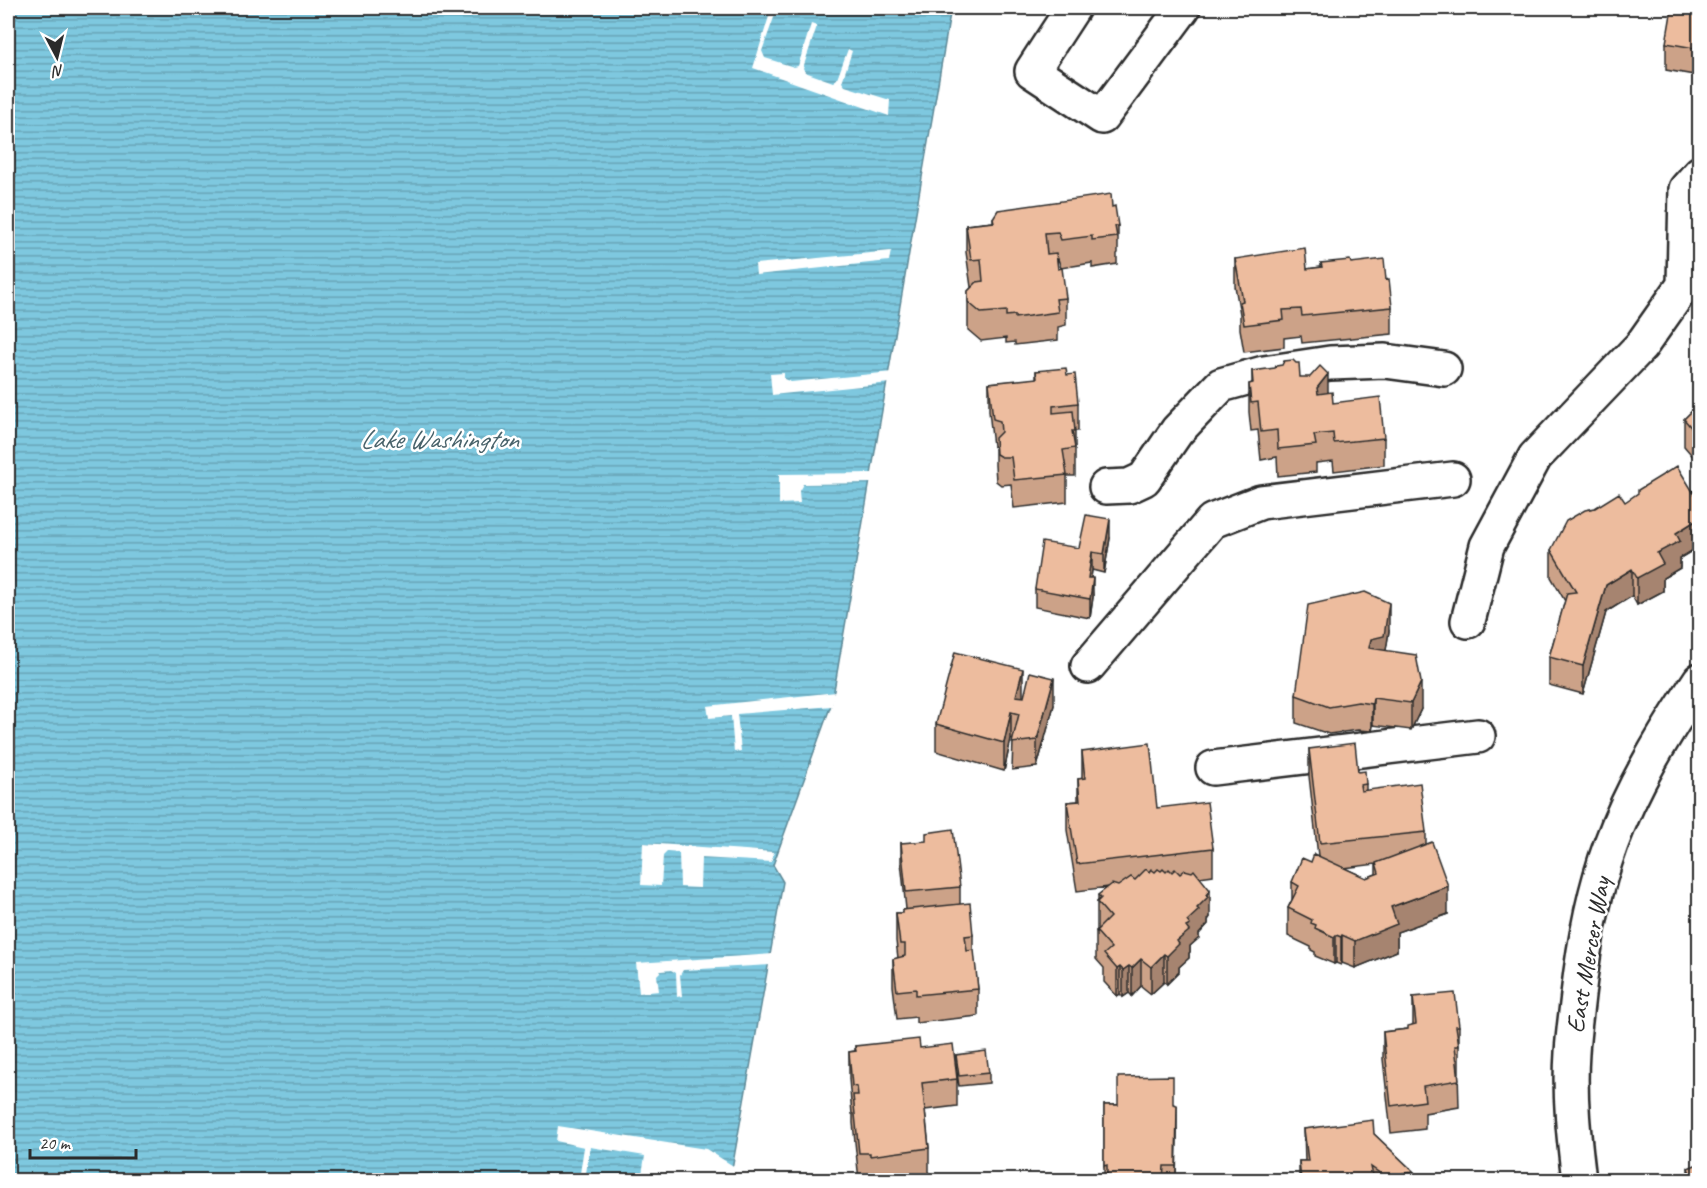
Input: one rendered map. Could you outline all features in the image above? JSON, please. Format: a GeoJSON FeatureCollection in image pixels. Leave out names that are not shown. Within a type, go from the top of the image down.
{"type":"FeatureCollection","features":[{"type":"Feature","properties":{"kind":"street"},"geometry":{"type":"LineString","coordinates":[[1073,8],[1032,71],[1102,117],[1183,8]]}},
{"type":"Feature","properties":{"kind":"street"},"geometry":{"type":"LineString","coordinates":[[1468,621],[1487,546],[1535,457],[1641,346],[1684,285],[1686,189],[1700,173]]}},
{"type":"Feature","properties":{"kind":"street"},"geometry":{"type":"LineString","coordinates":[[1106,487],[1129,486],[1144,479],[1177,431],[1221,385],[1264,373],[1330,363],[1385,361],[1444,369]]}},
{"type":"Feature","properties":{"kind":"street"},"geometry":{"type":"LineString","coordinates":[[1088,666],[1212,521],[1261,502],[1454,479]]}},
{"type":"Feature","properties":{"kind":"street","name":"East Mercer Way"},"geometry":{"type":"LineString","coordinates":[[1579,1180],[1572,1093],[1572,1054],[1590,913],[1611,843],[1623,814],[1660,745],[1700,680]]}},
{"type":"Feature","properties":{"kind":"street"},"geometry":{"type":"LineString","coordinates":[[1213,768],[1478,736]]}},
{"type":"Feature","properties":{"kind":"water","name":"Lake Washington"},"geometry":{"type":"Polygon","coordinates":[[[8,8],[951,8],[832,702],[773,865],[783,882],[730,1180],[8,1180],[8,8]]]}},
{"type":"Feature","properties":{"kind":"pier"},"geometry":{"type":"Polygon","coordinates":[[[771,10],[776,12],[762,51],[765,58],[794,67],[798,66],[811,24],[817,26],[803,68],[805,72],[833,82],[837,79],[848,49],[852,51],[842,82],[845,86],[890,100],[889,116],[753,68],[771,10]]]}},
{"type":"Feature","properties":{"kind":"pier"},"geometry":{"type":"Polygon","coordinates":[[[891,251],[889,261],[756,275],[755,264],[891,251]]]}},
{"type":"Feature","properties":{"kind":"pier"},"geometry":{"type":"Polygon","coordinates":[[[892,372],[890,383],[772,395],[770,374],[784,373],[784,379],[791,382],[892,372]]]}},
{"type":"Feature","properties":{"kind":"pier"},"geometry":{"type":"Polygon","coordinates":[[[874,473],[873,483],[803,484],[799,491],[800,503],[779,504],[779,474],[874,473]]]}},
{"type":"Feature","properties":{"kind":"pier"},"geometry":{"type":"Polygon","coordinates":[[[836,692],[832,706],[737,714],[741,751],[734,752],[731,716],[709,718],[707,706],[836,692]]]}},
{"type":"Feature","properties":{"kind":"pier"},"geometry":{"type":"Polygon","coordinates":[[[643,843],[774,852],[771,862],[701,858],[700,888],[680,887],[679,853],[667,852],[663,856],[661,886],[641,885],[643,843]]]}},
{"type":"Feature","properties":{"kind":"pier"},"geometry":{"type":"Polygon","coordinates":[[[773,954],[771,965],[683,970],[680,975],[682,996],[677,997],[676,973],[671,970],[661,971],[657,975],[659,991],[639,993],[636,963],[773,954]]]}},
{"type":"Feature","properties":{"kind":"pier"},"geometry":{"type":"Polygon","coordinates":[[[558,1126],[706,1149],[735,1167],[733,1180],[641,1180],[645,1156],[590,1147],[585,1180],[579,1180],[584,1147],[556,1141],[558,1126]]]}},
{"type":"Feature","properties":{"kind":"building"},"geometry":{"type":"Polygon","coordinates":[[[1672,8],[1700,8],[1700,49],[1666,43],[1672,8]]]}},
{"type":"Feature","properties":{"kind":"building"},"geometry":{"type":"Polygon","coordinates":[[[1111,194],[1112,207],[1115,206],[1118,226],[1115,226],[1117,237],[1092,240],[1092,236],[1061,240],[1058,232],[1045,233],[1047,254],[1056,253],[1058,269],[1062,268],[1066,298],[1056,299],[1058,312],[1015,318],[1015,315],[1006,316],[1006,311],[981,313],[968,302],[968,291],[977,282],[983,281],[981,259],[971,260],[966,225],[994,222],[993,218],[998,210],[1111,194]]]}},
{"type":"Feature","properties":{"kind":"building"},"geometry":{"type":"Polygon","coordinates":[[[1305,248],[1307,269],[1322,267],[1321,263],[1350,260],[1351,263],[1384,259],[1392,307],[1302,316],[1301,309],[1283,310],[1284,320],[1244,325],[1240,302],[1243,301],[1235,259],[1305,248]]]}},
{"type":"Feature","properties":{"kind":"building"},"geometry":{"type":"Polygon","coordinates":[[[1293,360],[1299,363],[1300,377],[1310,377],[1320,366],[1328,374],[1317,388],[1318,394],[1332,392],[1333,403],[1380,397],[1384,438],[1334,443],[1333,433],[1314,435],[1316,445],[1278,449],[1277,430],[1261,432],[1258,402],[1251,403],[1249,384],[1253,383],[1252,371],[1275,368],[1282,365],[1284,361],[1293,360]]]}},
{"type":"Feature","properties":{"kind":"building"},"geometry":{"type":"Polygon","coordinates":[[[1066,368],[1067,375],[1075,374],[1078,403],[1053,406],[1053,413],[1073,411],[1075,431],[1072,431],[1075,448],[1063,450],[1067,475],[1014,480],[1011,457],[1001,457],[996,454],[995,438],[1001,432],[1000,421],[993,419],[989,383],[1037,378],[1036,371],[1066,368]]]}},
{"type":"Feature","properties":{"kind":"building"},"geometry":{"type":"Polygon","coordinates":[[[1700,403],[1700,445],[1696,441],[1699,437],[1684,419],[1700,403]]]}},
{"type":"Feature","properties":{"kind":"building"},"geometry":{"type":"Polygon","coordinates":[[[1677,466],[1700,503],[1700,518],[1676,533],[1680,541],[1657,553],[1663,564],[1637,578],[1632,569],[1606,585],[1583,666],[1549,657],[1567,593],[1576,592],[1551,550],[1566,521],[1585,510],[1595,508],[1619,493],[1625,502],[1638,493],[1638,490],[1677,466]]]}},
{"type":"Feature","properties":{"kind":"building"},"geometry":{"type":"Polygon","coordinates":[[[1086,515],[1110,519],[1104,554],[1092,552],[1088,578],[1093,578],[1090,599],[1035,589],[1042,542],[1079,548],[1086,515]]]}},
{"type":"Feature","properties":{"kind":"building"},"geometry":{"type":"Polygon","coordinates":[[[1365,592],[1389,603],[1384,636],[1371,639],[1369,648],[1416,655],[1421,682],[1411,703],[1373,698],[1372,704],[1358,702],[1329,707],[1296,695],[1308,605],[1365,592]]]}},
{"type":"Feature","properties":{"kind":"building"},"geometry":{"type":"Polygon","coordinates":[[[955,652],[1023,669],[1016,696],[1024,697],[1030,672],[1054,678],[1037,740],[1012,743],[1019,714],[1011,712],[1004,743],[936,724],[955,652]]]}},
{"type":"Feature","properties":{"kind":"building"},"geometry":{"type":"Polygon","coordinates":[[[1150,743],[1157,808],[1207,802],[1213,848],[1077,864],[1067,802],[1080,801],[1078,779],[1085,778],[1082,752],[1150,743]]]}},
{"type":"Feature","properties":{"kind":"building"},"geometry":{"type":"Polygon","coordinates":[[[1355,743],[1358,772],[1365,771],[1366,784],[1360,785],[1361,791],[1420,783],[1426,832],[1320,843],[1309,749],[1355,743]]]}},
{"type":"Feature","properties":{"kind":"building"},"geometry":{"type":"Polygon","coordinates":[[[953,829],[960,887],[906,892],[901,843],[926,841],[926,833],[953,829]]]}},
{"type":"Feature","properties":{"kind":"building"},"geometry":{"type":"Polygon","coordinates":[[[1432,842],[1448,886],[1391,907],[1397,924],[1355,941],[1342,935],[1334,937],[1315,928],[1316,925],[1311,923],[1312,920],[1288,908],[1299,886],[1292,882],[1302,858],[1311,862],[1314,854],[1366,878],[1379,873],[1376,863],[1432,842]]]}},
{"type":"Feature","properties":{"kind":"building"},"geometry":{"type":"Polygon","coordinates":[[[1146,869],[1149,872],[1151,869],[1155,872],[1163,869],[1166,872],[1169,869],[1172,872],[1175,869],[1180,874],[1185,870],[1192,872],[1194,870],[1210,890],[1206,895],[1208,897],[1187,921],[1190,925],[1186,927],[1189,931],[1177,941],[1179,944],[1167,956],[1164,954],[1151,967],[1141,959],[1132,968],[1129,966],[1123,970],[1120,967],[1117,969],[1104,954],[1111,948],[1096,931],[1110,917],[1097,902],[1101,898],[1098,895],[1112,884],[1118,886],[1131,877],[1135,880],[1146,869]]]}},
{"type":"Feature","properties":{"kind":"building"},"geometry":{"type":"Polygon","coordinates":[[[970,903],[973,935],[965,936],[967,951],[974,950],[978,989],[916,995],[916,989],[897,991],[893,959],[905,956],[905,944],[900,944],[896,913],[902,913],[902,910],[970,903]]]}},
{"type":"Feature","properties":{"kind":"building"},"geometry":{"type":"Polygon","coordinates":[[[1455,993],[1459,1026],[1456,1026],[1459,1046],[1455,1046],[1459,1080],[1423,1086],[1425,1101],[1391,1106],[1383,1032],[1408,1029],[1408,1026],[1416,1024],[1413,997],[1455,993]]]}},
{"type":"Feature","properties":{"kind":"building"},"geometry":{"type":"Polygon","coordinates":[[[919,1039],[920,1048],[953,1044],[957,1079],[922,1083],[929,1148],[870,1156],[870,1153],[859,1153],[853,1095],[858,1095],[857,1087],[852,1086],[849,1052],[856,1051],[855,1046],[919,1039]]]}},
{"type":"Feature","properties":{"kind":"building"},"geometry":{"type":"Polygon","coordinates":[[[986,1051],[989,1073],[959,1076],[956,1055],[986,1051]]]}},
{"type":"Feature","properties":{"kind":"building"},"geometry":{"type":"Polygon","coordinates":[[[1173,1076],[1173,1104],[1177,1105],[1176,1166],[1164,1166],[1163,1180],[1107,1180],[1107,1165],[1104,1166],[1104,1105],[1118,1105],[1118,1077],[1173,1076]]]}},
{"type":"Feature","properties":{"kind":"building"},"geometry":{"type":"Polygon","coordinates":[[[1373,1120],[1374,1134],[1414,1172],[1384,1176],[1371,1167],[1374,1180],[1301,1180],[1299,1161],[1308,1161],[1304,1129],[1373,1120]]]}},
{"type":"Feature","properties":{"kind":"building"},"geometry":{"type":"Polygon","coordinates":[[[1700,1163],[1700,1180],[1693,1180],[1688,1168],[1700,1163]]]}},
{"type":"Feature","properties":{"kind":"building"},"geometry":{"type":"Polygon","coordinates":[[[928,1175],[928,1180],[894,1180],[894,1178],[928,1175]]]}}]}
